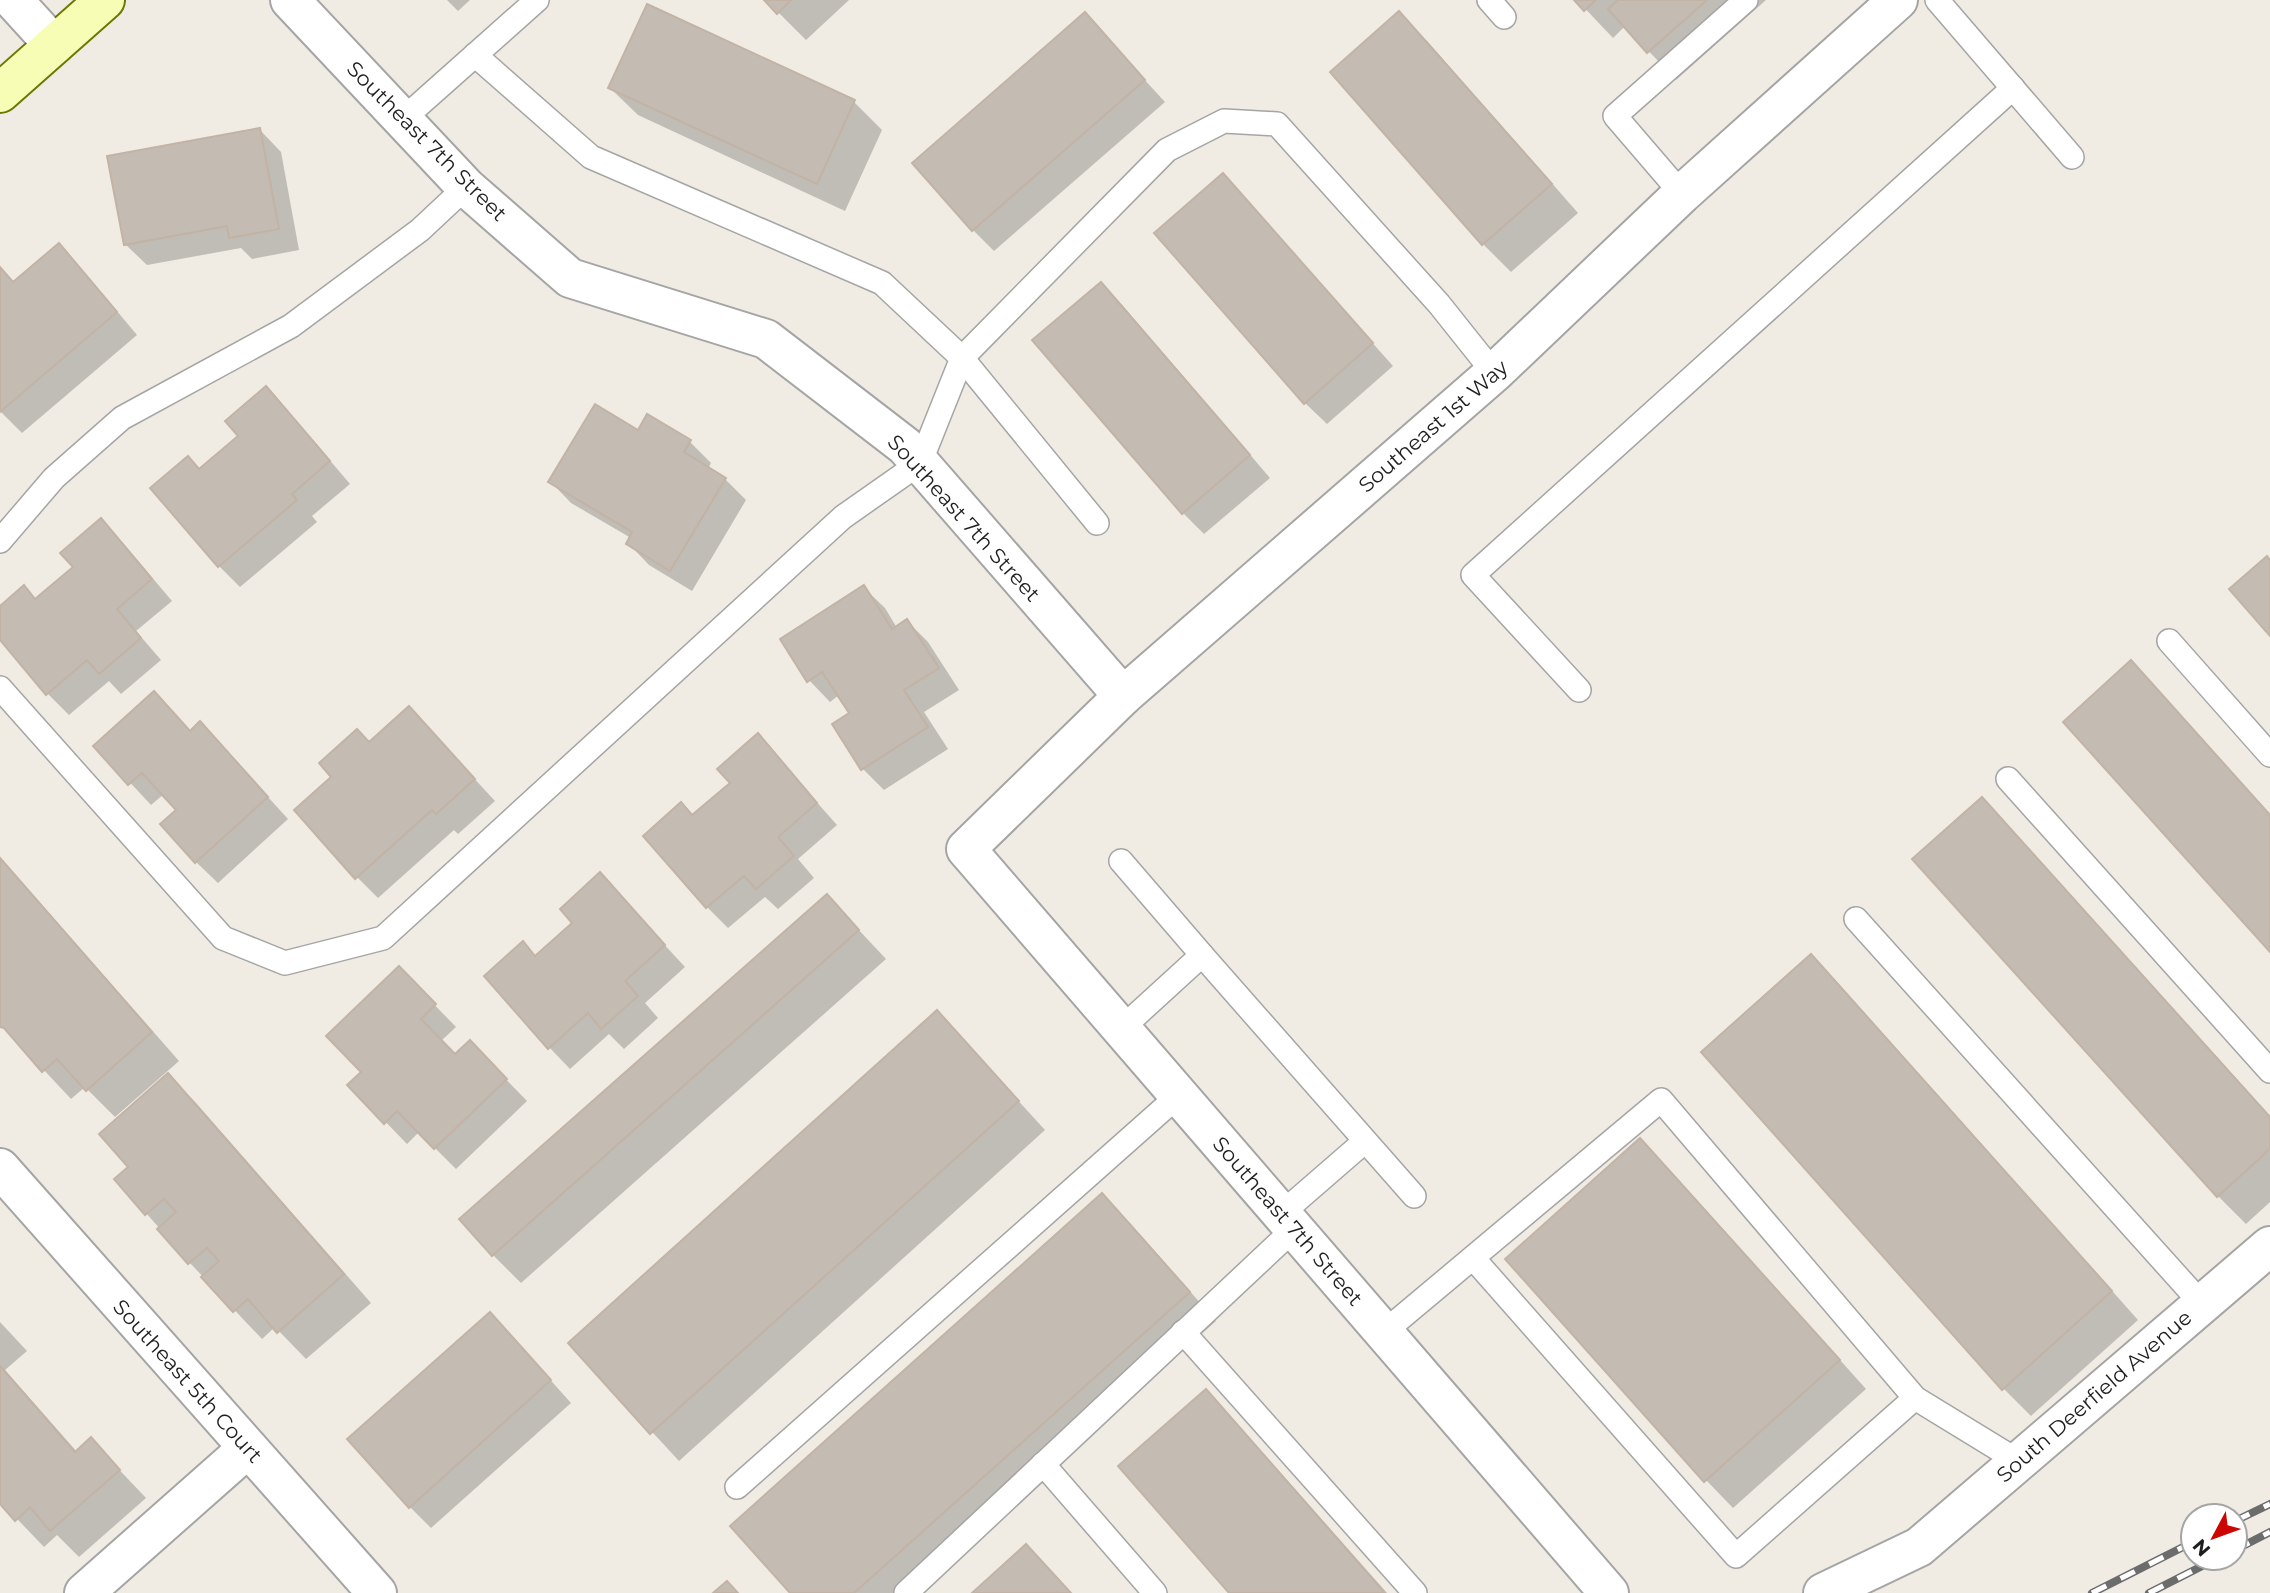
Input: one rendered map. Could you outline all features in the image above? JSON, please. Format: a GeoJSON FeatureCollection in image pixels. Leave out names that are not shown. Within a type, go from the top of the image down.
{"type":"FeatureCollection","features":[{"type":"Feature","properties":{"kind":"street"},"geometry":{"type":"LineString","coordinates":[[13,0],[54,45]]}},
{"type":"Feature","properties":{"kind":"street"},"geometry":{"type":"LineString","coordinates":[[0,93],[104,0]]}},
{"type":"Feature","properties":{"kind":"street","name":"Southeast 7th Street"},"geometry":{"type":"LineString","coordinates":[[290,0],[466,187],[570,278],[766,340],[905,446],[1123,696]]}},
{"type":"Feature","properties":{"kind":"street","name":"Southeast 1st Way"},"geometry":{"type":"LineString","coordinates":[[966,849],[1123,696],[1494,373],[1682,194],[1898,0]]}},
{"type":"Feature","properties":{"kind":"street","name":"Southeast 7th Street"},"geometry":{"type":"LineString","coordinates":[[966,849],[1609,1593]]}},
{"type":"Feature","properties":{"kind":"street","name":"Southeast 5th Court"},"geometry":{"type":"LineString","coordinates":[[0,1168],[377,1593]]}},
{"type":"Feature","properties":{"kind":"street","name":"South Deerfield Avenue"},"geometry":{"type":"LineString","coordinates":[[1823,1593],[1919,1547],[2270,1246]]}},
{"type":"Feature","properties":{"kind":"street"},"geometry":{"type":"LineString","coordinates":[[83,1593],[248,1448]]}},
{"type":"Feature","properties":{"kind":"lane"},"geometry":{"type":"LineString","coordinates":[[402,120],[537,0]]}},
{"type":"Feature","properties":{"kind":"lane"},"geometry":{"type":"LineString","coordinates":[[1682,194],[1615,116],[1746,0]]}},
{"type":"Feature","properties":{"kind":"lane"},"geometry":{"type":"LineString","coordinates":[[1937,0],[2073,157]]}},
{"type":"Feature","properties":{"kind":"lane"},"geometry":{"type":"LineString","coordinates":[[475,55],[591,157],[882,283],[962,358],[1097,523]]}},
{"type":"Feature","properties":{"kind":"lane"},"geometry":{"type":"LineString","coordinates":[[1579,690],[1473,575],[2013,88]]}},
{"type":"Feature","properties":{"kind":"lane"},"geometry":{"type":"LineString","coordinates":[[0,688],[223,938],[285,963],[383,938],[843,517],[920,463],[962,358],[1167,150],[1224,121],[1278,124],[1439,304],[1494,373]]}},
{"type":"Feature","properties":{"kind":"lane"},"geometry":{"type":"LineString","coordinates":[[0,541],[54,478],[122,418],[292,326],[420,230],[466,187]]}},
{"type":"Feature","properties":{"kind":"lane"},"geometry":{"type":"LineString","coordinates":[[2169,641],[2270,755]]}},
{"type":"Feature","properties":{"kind":"lane"},"geometry":{"type":"LineString","coordinates":[[2008,779],[2270,1070]]}},
{"type":"Feature","properties":{"kind":"lane"},"geometry":{"type":"LineString","coordinates":[[1121,861],[1414,1196]]}},
{"type":"Feature","properties":{"kind":"lane"},"geometry":{"type":"LineString","coordinates":[[1856,919],[2202,1304]]}},
{"type":"Feature","properties":{"kind":"lane"},"geometry":{"type":"LineString","coordinates":[[1121,1028],[1202,955]]}},
{"type":"Feature","properties":{"kind":"lane"},"geometry":{"type":"LineString","coordinates":[[737,1487],[1179,1095]]}},
{"type":"Feature","properties":{"kind":"lane"},"geometry":{"type":"LineString","coordinates":[[1384,1332],[1661,1100],[1914,1398],[2018,1461]]}},
{"type":"Feature","properties":{"kind":"lane"},"geometry":{"type":"LineString","coordinates":[[906,1593],[1184,1332],[1364,1142]]}},
{"type":"Feature","properties":{"kind":"lane"},"geometry":{"type":"LineString","coordinates":[[1473,1258],[1736,1556],[1914,1398]]}},
{"type":"Feature","properties":{"kind":"lane"},"geometry":{"type":"LineString","coordinates":[[1184,1332],[1415,1593]]}},
{"type":"Feature","properties":{"kind":"lane"},"geometry":{"type":"LineString","coordinates":[[1043,1464],[1155,1593]]}},
{"type":"Feature","properties":{"kind":"building"},"geometry":{"type":"Polygon","coordinates":[[[764,0],[791,0],[777,14],[764,0]]]}},
{"type":"Feature","properties":{"kind":"building"},"geometry":{"type":"Polygon","coordinates":[[[1574,0],[1596,0],[1584,11],[1574,0]]]}},
{"type":"Feature","properties":{"kind":"building"},"geometry":{"type":"Polygon","coordinates":[[[1618,0],[1707,0],[1647,53],[1608,9],[1618,0]]]}},
{"type":"Feature","properties":{"kind":"building"},"geometry":{"type":"Polygon","coordinates":[[[647,4],[855,100],[817,184],[608,88],[647,4]]]}},
{"type":"Feature","properties":{"kind":"building"},"geometry":{"type":"Polygon","coordinates":[[[1399,11],[1552,184],[1482,245],[1330,72],[1399,11]]]}},
{"type":"Feature","properties":{"kind":"building"},"geometry":{"type":"Polygon","coordinates":[[[1085,12],[1145,80],[972,231],[912,163],[1085,12]]]}},
{"type":"Feature","properties":{"kind":"building"},"geometry":{"type":"Polygon","coordinates":[[[260,128],[279,229],[229,238],[227,226],[124,245],[107,156],[260,128]]]}},
{"type":"Feature","properties":{"kind":"building"},"geometry":{"type":"Polygon","coordinates":[[[1223,173],[1373,343],[1304,404],[1154,233],[1223,173]]]}},
{"type":"Feature","properties":{"kind":"building"},"geometry":{"type":"Polygon","coordinates":[[[59,243],[117,312],[0,412],[0,267],[13,282],[59,243]]]}},
{"type":"Feature","properties":{"kind":"building"},"geometry":{"type":"Polygon","coordinates":[[[1101,282],[1250,455],[1182,514],[1032,340],[1101,282]]]}},
{"type":"Feature","properties":{"kind":"building"},"geometry":{"type":"Polygon","coordinates":[[[266,386],[330,461],[292,494],[297,500],[218,567],[150,488],[188,456],[199,469],[238,436],[225,421],[266,386]]]}},
{"type":"Feature","properties":{"kind":"building"},"geometry":{"type":"Polygon","coordinates":[[[595,404],[638,430],[647,414],[691,440],[684,452],[726,478],[670,571],[626,544],[632,532],[548,482],[595,404]]]}},
{"type":"Feature","properties":{"kind":"building"},"geometry":{"type":"Polygon","coordinates":[[[101,518],[152,579],[117,609],[141,638],[99,674],[87,660],[46,695],[0,640],[0,606],[24,585],[35,599],[73,567],[60,553],[101,518]]]}},
{"type":"Feature","properties":{"kind":"building"},"geometry":{"type":"Polygon","coordinates":[[[2267,556],[2270,560],[2270,636],[2229,589],[2267,556]]]}},
{"type":"Feature","properties":{"kind":"building"},"geometry":{"type":"Polygon","coordinates":[[[864,585],[892,629],[907,619],[939,668],[904,690],[928,727],[861,770],[832,724],[849,713],[822,672],[807,682],[780,639],[864,585]]]}},
{"type":"Feature","properties":{"kind":"building"},"geometry":{"type":"Polygon","coordinates":[[[2131,660],[2270,815],[2270,952],[2063,722],[2131,660]]]}},
{"type":"Feature","properties":{"kind":"building"},"geometry":{"type":"Polygon","coordinates":[[[154,691],[190,731],[200,721],[268,797],[195,863],[160,824],[176,810],[142,773],[128,785],[93,746],[154,691]]]}},
{"type":"Feature","properties":{"kind":"building"},"geometry":{"type":"Polygon","coordinates":[[[409,706],[475,779],[436,814],[432,810],[355,879],[294,810],[331,777],[319,763],[357,729],[369,742],[409,706]]]}},
{"type":"Feature","properties":{"kind":"building"},"geometry":{"type":"Polygon","coordinates":[[[758,733],[817,803],[778,837],[794,856],[756,889],[744,876],[706,908],[643,836],[681,802],[692,815],[730,783],[717,769],[758,733]]]}},
{"type":"Feature","properties":{"kind":"building"},"geometry":{"type":"Polygon","coordinates":[[[1982,797],[2270,1117],[2270,1149],[2217,1197],[1912,859],[1982,797]]]}},
{"type":"Feature","properties":{"kind":"building"},"geometry":{"type":"Polygon","coordinates":[[[0,858],[152,1032],[86,1091],[57,1059],[42,1072],[4,1028],[0,1027],[0,858]]]}},
{"type":"Feature","properties":{"kind":"building"},"geometry":{"type":"Polygon","coordinates":[[[600,872],[665,945],[625,981],[638,996],[601,1029],[588,1013],[548,1049],[484,976],[523,941],[535,956],[572,923],[560,909],[600,872]]]}},
{"type":"Feature","properties":{"kind":"building"},"geometry":{"type":"Polygon","coordinates":[[[827,894],[859,930],[492,1256],[459,1219],[827,894]]]}},
{"type":"Feature","properties":{"kind":"building"},"geometry":{"type":"Polygon","coordinates":[[[1811,954],[2112,1291],[2002,1390],[1701,1052],[1811,954]]]}},
{"type":"Feature","properties":{"kind":"building"},"geometry":{"type":"Polygon","coordinates":[[[399,966],[436,1004],[421,1019],[455,1054],[470,1040],[507,1079],[434,1149],[397,1111],[384,1124],[347,1085],[361,1072],[326,1036],[399,966]]]}},
{"type":"Feature","properties":{"kind":"building"},"geometry":{"type":"Polygon","coordinates":[[[937,1010],[1019,1101],[650,1434],[568,1343],[937,1010]]]}},
{"type":"Feature","properties":{"kind":"building"},"geometry":{"type":"Polygon","coordinates":[[[168,1073],[344,1274],[277,1333],[248,1299],[233,1312],[201,1277],[219,1261],[207,1248],[188,1264],[157,1229],[176,1212],[164,1199],[145,1215],[114,1179],[128,1167],[99,1134],[168,1073]]]}},
{"type":"Feature","properties":{"kind":"building"},"geometry":{"type":"Polygon","coordinates":[[[1640,1138],[1840,1360],[1704,1482],[1505,1259],[1640,1138]]]}},
{"type":"Feature","properties":{"kind":"building"},"geometry":{"type":"Polygon","coordinates":[[[1102,1193],[1190,1292],[854,1593],[790,1593],[730,1526],[1102,1193]]]}},
{"type":"Feature","properties":{"kind":"building"},"geometry":{"type":"Polygon","coordinates":[[[490,1312],[551,1380],[409,1508],[347,1439],[490,1312]]]}},
{"type":"Feature","properties":{"kind":"building"},"geometry":{"type":"Polygon","coordinates":[[[0,1366],[75,1452],[91,1437],[120,1470],[50,1531],[30,1507],[15,1521],[0,1504],[0,1366]]]}},
{"type":"Feature","properties":{"kind":"building"},"geometry":{"type":"Polygon","coordinates":[[[1206,1389],[1385,1593],[1229,1593],[1118,1466],[1206,1389]]]}},
{"type":"Feature","properties":{"kind":"building"},"geometry":{"type":"Polygon","coordinates":[[[1026,1544],[1071,1593],[972,1593],[1026,1544]]]}},
{"type":"Feature","properties":{"kind":"building"},"geometry":{"type":"Polygon","coordinates":[[[727,1581],[738,1593],[713,1593],[727,1581]]]}},
{"type":"Feature","properties":{"kind":"railway"},"geometry":{"type":"LineString","coordinates":[[2249,1514],[2270,1504]]}},
{"type":"Feature","properties":{"kind":"railway"},"geometry":{"type":"LineString","coordinates":[[2249,1543],[2270,1532]]}},
{"type":"Feature","properties":{"kind":"railway"},"geometry":{"type":"LineString","coordinates":[[2092,1593],[2179,1549]]}},
{"type":"Feature","properties":{"kind":"railway"},"geometry":{"type":"LineString","coordinates":[[2149,1593],[2190,1572]]}}]}
